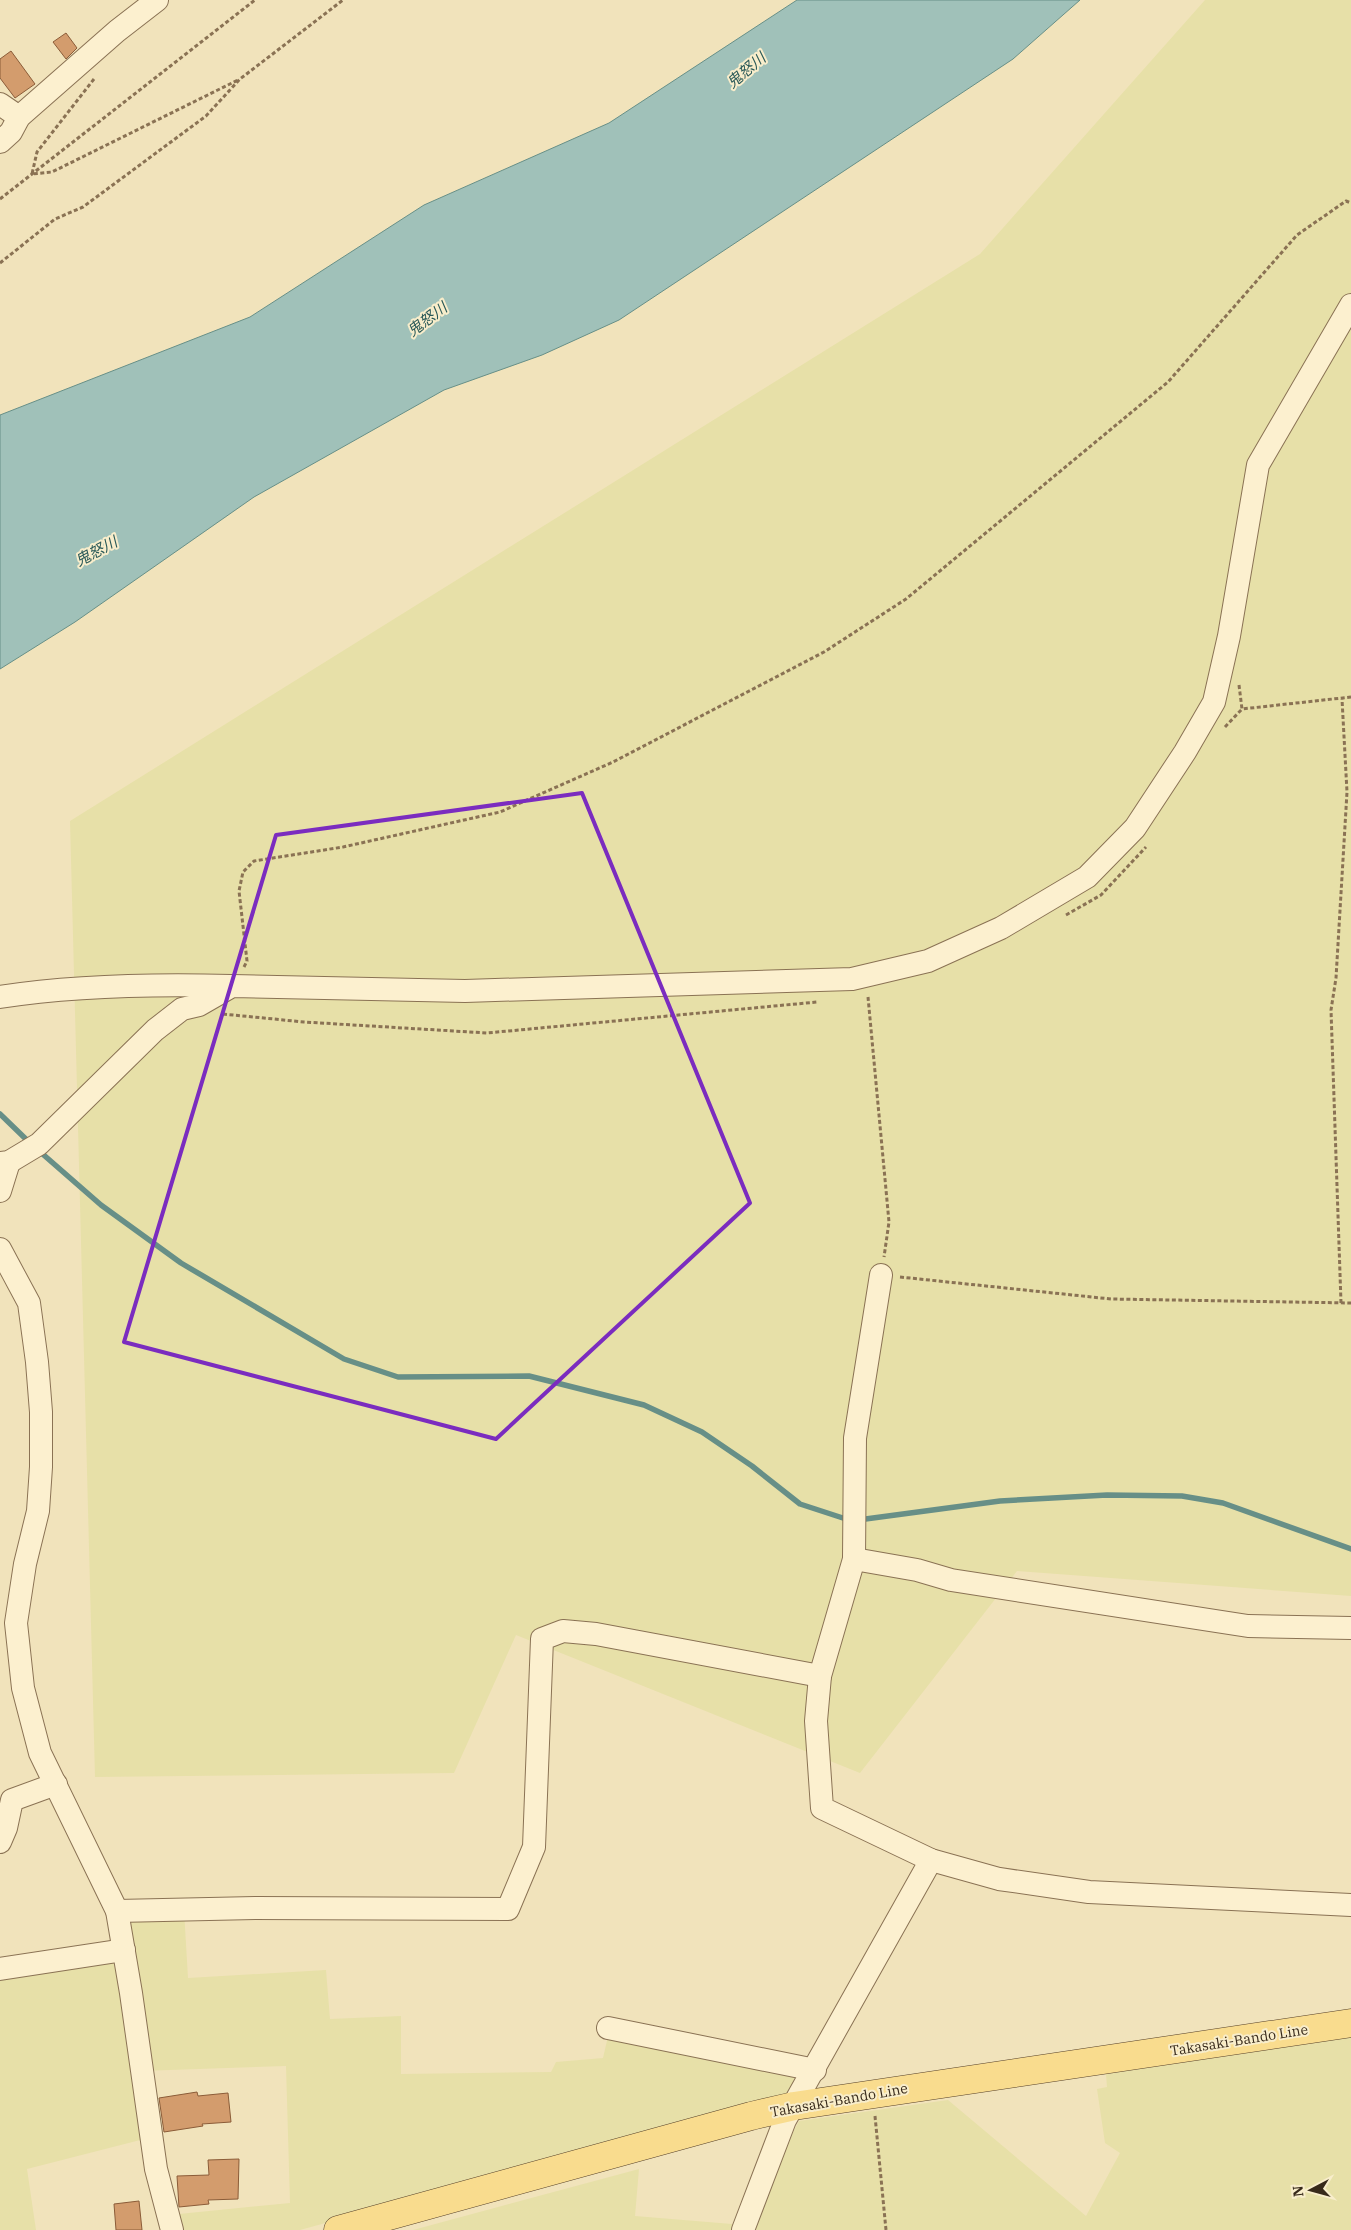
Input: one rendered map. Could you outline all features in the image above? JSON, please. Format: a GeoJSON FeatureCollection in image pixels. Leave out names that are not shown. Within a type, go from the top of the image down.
{"type":"FeatureCollection","features":[{"type":"Feature","properties":{"kind":"main road","name":"Takasaki-Bando Line"},"geometry":{"type":"LineString","coordinates":[[338,2230],[751,2116],[794,2106],[1351,2022]]}},
{"type":"Feature","properties":{"kind":"street"},"geometry":{"type":"LineString","coordinates":[[0,142],[11,132],[19,117],[117,31],[157,0]]}},
{"type":"Feature","properties":{"kind":"street"},"geometry":{"type":"LineString","coordinates":[[0,104],[19,117]]}},
{"type":"Feature","properties":{"kind":"street"},"geometry":{"type":"LineString","coordinates":[[0,997],[24,993],[237,980],[465,991],[852,979],[928,961],[1001,928],[1086,877],[1135,828],[1185,752],[1214,702],[1229,636],[1258,465],[1351,304]]}},
{"type":"Feature","properties":{"kind":"street"},"geometry":{"type":"LineString","coordinates":[[0,1191],[4,1163],[38,1144],[155,1030],[182,1009],[199,1005],[237,980]]}},
{"type":"Feature","properties":{"kind":"street"},"geometry":{"type":"LineString","coordinates":[[0,1249],[29,1304],[37,1362],[40,1412],[41,1467],[38,1511],[8,1623],[40,1753],[117,1911],[156,2169],[172,2230]]}},
{"type":"Feature","properties":{"kind":"street"},"geometry":{"type":"LineString","coordinates":[[881,1275],[855,1438],[854,1559],[820,1676],[816,1721],[822,1808],[931,1860],[999,1879],[1089,1892],[1351,1905]]}},
{"type":"Feature","properties":{"kind":"street"},"geometry":{"type":"LineString","coordinates":[[854,1559],[917,1570],[951,1580],[1248,1626],[1351,1628]]}},
{"type":"Feature","properties":{"kind":"street"},"geometry":{"type":"LineString","coordinates":[[117,1911],[255,1908],[508,1909],[534,1847],[542,1639],[563,1631],[596,1634],[820,1676]]}},
{"type":"Feature","properties":{"kind":"street"},"geometry":{"type":"LineString","coordinates":[[0,1842],[6,1828],[12,1800],[56,1784]]}},
{"type":"Feature","properties":{"kind":"street"},"geometry":{"type":"LineString","coordinates":[[743,2230],[786,2120],[931,1860]]}},
{"type":"Feature","properties":{"kind":"street"},"geometry":{"type":"LineString","coordinates":[[0,1969],[124,1950]]}},
{"type":"Feature","properties":{"kind":"street"},"geometry":{"type":"LineString","coordinates":[[608,2028],[815,2070]]}},
{"type":"Feature","properties":{"kind":"path"},"geometry":{"type":"LineString","coordinates":[[0,199],[255,0]]}},
{"type":"Feature","properties":{"kind":"path"},"geometry":{"type":"LineString","coordinates":[[0,263],[55,219],[83,207],[206,116],[240,79],[343,0]]}},
{"type":"Feature","properties":{"kind":"path"},"geometry":{"type":"LineString","coordinates":[[32,174],[37,152],[95,78]]}},
{"type":"Feature","properties":{"kind":"path"},"geometry":{"type":"LineString","coordinates":[[32,174],[52,172],[240,79]]}},
{"type":"Feature","properties":{"kind":"path"},"geometry":{"type":"LineString","coordinates":[[237,980],[247,961],[239,891],[243,872],[254,861],[343,847],[500,812],[613,762],[824,652],[906,598],[1168,382],[1296,235],[1346,201],[1351,202]]}},
{"type":"Feature","properties":{"kind":"path"},"geometry":{"type":"LineString","coordinates":[[1239,681],[1242,708],[1351,697]]}},
{"type":"Feature","properties":{"kind":"path"},"geometry":{"type":"LineString","coordinates":[[1341,1303],[1332,1010],[1336,978],[1347,800],[1342,699]]}},
{"type":"Feature","properties":{"kind":"path"},"geometry":{"type":"LineString","coordinates":[[868,997],[889,1222],[881,1275],[1111,1300],[1351,1303]]}},
{"type":"Feature","properties":{"kind":"path"},"geometry":{"type":"LineString","coordinates":[[873,2094],[886,2230]]}},
{"type":"Feature","properties":{"kind":"highlighted area"},"geometry":{"type":"Polygon","coordinates":[[[582,793],[750,1203],[496,1439],[124,1342],[276,835],[582,793]]]}},
{"type":"Feature","properties":{"kind":"shaded area"},"geometry":{"type":"Polygon","coordinates":[[[1205,0],[1351,0],[1351,1596],[1017,1571],[860,1773],[516,1635],[454,1773],[95,1777],[70,821],[980,254],[1205,0]]]}},
{"type":"Feature","properties":{"kind":"shaded area"},"geometry":{"type":"Polygon","coordinates":[[[184,1910],[188,1978],[326,1970],[330,2019],[401,2016],[401,2074],[551,2072],[556,2062],[603,2058],[609,2032],[795,2070],[800,2080],[794,2094],[300,2230],[184,2230],[179,2214],[290,2203],[286,2066],[141,2071],[152,2137],[27,2169],[36,2230],[0,2230],[0,1969],[123,1950],[117,1911],[184,1910]]]}},
{"type":"Feature","properties":{"kind":"shaded area"},"geometry":{"type":"Polygon","coordinates":[[[1351,2037],[1351,2230],[413,2230],[639,2169],[635,2216],[744,2225],[799,2121],[948,2100],[1086,2216],[1120,2153],[1105,2143],[1097,2089],[1107,2087],[1106,2074],[1351,2037]]]}},
{"type":"Feature","properties":{"kind":"water","name":"鬼怒川"},"geometry":{"type":"Polygon","coordinates":[[[797,0],[1080,0],[1013,59],[619,320],[542,355],[444,390],[254,497],[75,622],[0,669],[0,415],[250,317],[424,205],[609,123],[797,0]]]}},
{"type":"Feature","properties":{"kind":"building"},"geometry":{"type":"Polygon","coordinates":[[[66,33],[77,48],[66,59],[53,42],[66,33]]]}},
{"type":"Feature","properties":{"kind":"building"},"geometry":{"type":"Polygon","coordinates":[[[11,51],[35,84],[15,98],[0,78],[0,59],[11,51]]]}},
{"type":"Feature","properties":{"kind":"building"},"geometry":{"type":"Polygon","coordinates":[[[197,2092],[198,2096],[228,2093],[231,2122],[202,2124],[203,2126],[164,2132],[159,2098],[197,2092]]]}},
{"type":"Feature","properties":{"kind":"building"},"geometry":{"type":"Polygon","coordinates":[[[239,2159],[238,2199],[208,2200],[209,2204],[179,2207],[177,2176],[209,2175],[208,2160],[239,2159]]]}},
{"type":"Feature","properties":{"kind":"building"},"geometry":{"type":"Polygon","coordinates":[[[139,2201],[142,2230],[116,2230],[114,2204],[139,2201]]]}},
{"type":"Feature","properties":{"kind":"waterway"},"geometry":{"type":"LineString","coordinates":[[0,1114],[31,1144]]}},
{"type":"Feature","properties":{"kind":"waterway"},"geometry":{"type":"LineString","coordinates":[[38,1150],[101,1205],[181,1263],[344,1359],[398,1377],[529,1376],[644,1405],[702,1432],[752,1466],[800,1504],[849,1520]]}},
{"type":"Feature","properties":{"kind":"waterway"},"geometry":{"type":"LineString","coordinates":[[858,1520],[1000,1501],[1107,1495],[1182,1496],[1223,1503],[1351,1549]]}}]}
